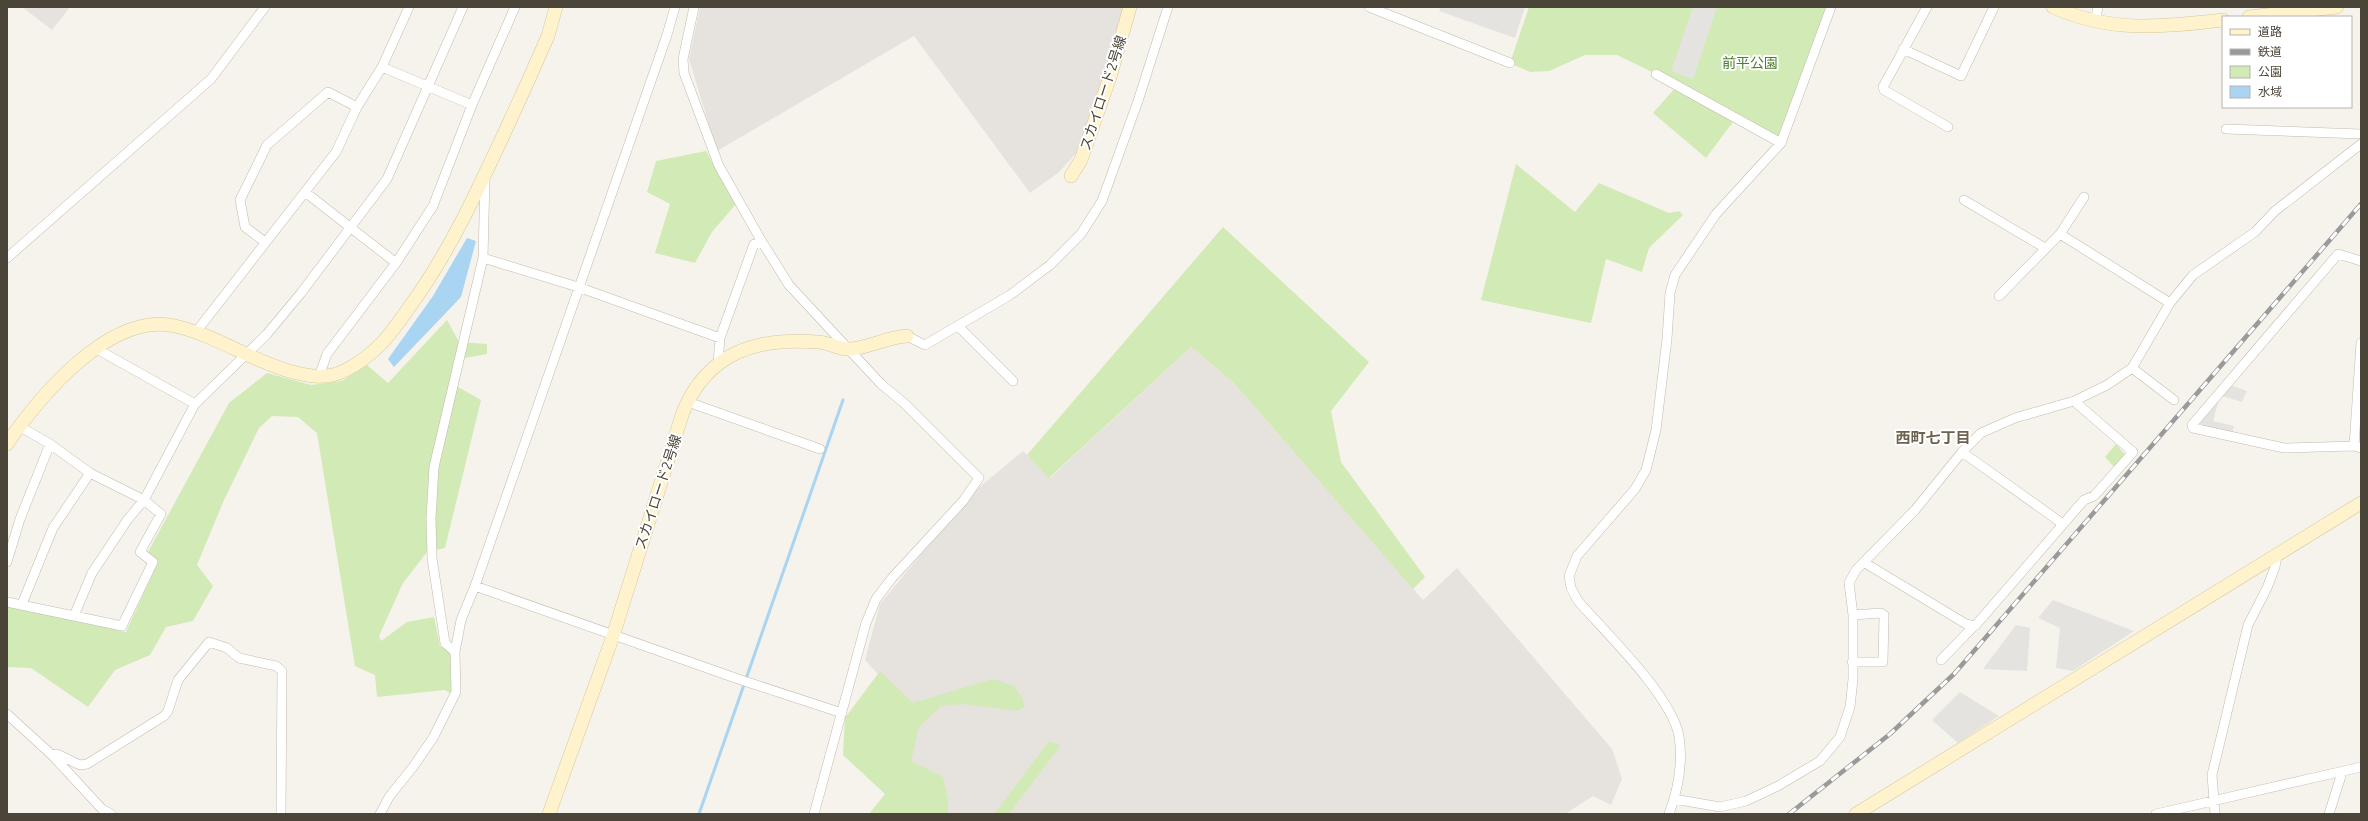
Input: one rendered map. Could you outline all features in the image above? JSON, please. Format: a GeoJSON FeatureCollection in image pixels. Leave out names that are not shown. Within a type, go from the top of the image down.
{"type":"FeatureCollection","features":[{"type":"Feature","properties":{"kind":"street"},"geometry":{"type":"LineString","coordinates":[[7,258],[211,79],[265,7]]}},
{"type":"Feature","properties":{"kind":"street"},"geometry":{"type":"LineString","coordinates":[[196,332],[336,152],[357,107],[382,67],[409,7]]}},
{"type":"Feature","properties":{"kind":"street"},"geometry":{"type":"LineString","coordinates":[[74,616],[92,573],[128,519],[144,500],[195,404],[247,355],[301,293],[387,179],[429,88],[462,7]]}},
{"type":"Feature","properties":{"kind":"street"},"geometry":{"type":"LineString","coordinates":[[319,376],[327,354],[396,263],[433,206],[472,105],[515,7]]}},
{"type":"Feature","properties":{"kind":"street"},"geometry":{"type":"LineString","coordinates":[[7,444],[19,426],[46,394],[95,348],[133,328],[172,325],[196,332],[275,367],[311,377],[333,375],[363,361],[390,337],[437,268],[467,215],[548,36],[556,7]]}},
{"type":"Feature","properties":{"kind":"street"},"geometry":{"type":"LineString","coordinates":[[380,814],[388,797],[413,767],[433,738],[449,710],[456,692],[455,652],[461,620],[475,586],[667,34],[675,7]]}},
{"type":"Feature","properties":{"kind":"street"},"geometry":{"type":"LineString","coordinates":[[694,7],[683,59],[684,73],[719,166],[762,242],[789,284],[881,384],[904,403],[979,478],[963,501],[892,578],[876,599],[866,623],[814,814]]}},
{"type":"Feature","properties":{"kind":"street","name":"スカイロード2号線"},"geometry":{"type":"LineString","coordinates":[[1071,176],[1082,160],[1110,77],[1130,7]]}},
{"type":"Feature","properties":{"kind":"street"},"geometry":{"type":"LineString","coordinates":[[907,336],[925,345],[958,326],[1010,295],[1050,265],[1081,234],[1102,201],[1138,100],[1168,7]]}},
{"type":"Feature","properties":{"kind":"street"},"geometry":{"type":"LineString","coordinates":[[1370,7],[1510,63]]}},
{"type":"Feature","properties":{"kind":"street"},"geometry":{"type":"LineString","coordinates":[[1669,814],[1674,799],[1681,758],[1678,735],[1669,714],[1641,671],[1578,601],[1571,588],[1569,576],[1577,556],[1635,489],[1646,470],[1656,430],[1667,339],[1670,293],[1675,274],[1716,214],[1781,143],[1830,7]]}},
{"type":"Feature","properties":{"kind":"street"},"geometry":{"type":"LineString","coordinates":[[1926,7],[1883,87],[1884,90],[1948,127]]}},
{"type":"Feature","properties":{"kind":"street"},"geometry":{"type":"LineString","coordinates":[[1903,48],[1961,76],[1994,7]]}},
{"type":"Feature","properties":{"kind":"street"},"geometry":{"type":"LineString","coordinates":[[2053,7],[2073,16],[2095,22],[2122,26],[2157,27],[2222,20]]}},
{"type":"Feature","properties":{"kind":"street"},"geometry":{"type":"LineString","coordinates":[[2095,22],[2098,7]]}},
{"type":"Feature","properties":{"kind":"street"},"geometry":{"type":"LineString","coordinates":[[2258,16],[2336,7]]}},
{"type":"Feature","properties":{"kind":"street"},"geometry":{"type":"LineString","coordinates":[[382,67],[472,105]]}},
{"type":"Feature","properties":{"kind":"street"},"geometry":{"type":"LineString","coordinates":[[1656,74],[1781,143]]}},
{"type":"Feature","properties":{"kind":"street"},"geometry":{"type":"LineString","coordinates":[[265,242],[245,227],[240,200],[267,145],[328,92],[357,107]]}},
{"type":"Feature","properties":{"kind":"street"},"geometry":{"type":"LineString","coordinates":[[2226,129],[2361,134]]}},
{"type":"Feature","properties":{"kind":"street"},"geometry":{"type":"LineString","coordinates":[[1674,799],[1720,807],[1746,801],[1778,786],[1820,761],[1840,737],[1847,718],[1852,693],[1853,615],[1849,583],[1856,570],[1865,563],[1915,510],[1962,452],[1981,432],[2015,418],[2074,401],[2107,385],[2132,368],[2170,303],[2193,275],[2255,232],[2275,211],[2361,144]]}},
{"type":"Feature","properties":{"kind":"street"},"geometry":{"type":"LineString","coordinates":[[455,652],[445,643],[432,558],[431,518],[434,467],[483,258],[485,175]]}},
{"type":"Feature","properties":{"kind":"street"},"geometry":{"type":"LineString","coordinates":[[305,192],[396,263]]}},
{"type":"Feature","properties":{"kind":"street"},"geometry":{"type":"LineString","coordinates":[[1999,296],[2060,234],[2084,197]]}},
{"type":"Feature","properties":{"kind":"street"},"geometry":{"type":"LineString","coordinates":[[1964,200],[2046,248]]}},
{"type":"Feature","properties":{"kind":"street"},"geometry":{"type":"LineString","coordinates":[[2060,234],[2170,303]]}},
{"type":"Feature","properties":{"kind":"street"},"geometry":{"type":"LineString","coordinates":[[718,363],[720,338],[754,244],[762,242]]}},
{"type":"Feature","properties":{"kind":"street"},"geometry":{"type":"LineString","coordinates":[[2361,261],[2338,254],[2192,425],[2193,428],[2284,448],[2358,447],[2361,343]]}},
{"type":"Feature","properties":{"kind":"street"},"geometry":{"type":"LineString","coordinates":[[483,258],[578,287],[720,338]]}},
{"type":"Feature","properties":{"kind":"street"},"geometry":{"type":"LineString","coordinates":[[958,326],[1013,381]]}},
{"type":"Feature","properties":{"kind":"street","name":"スカイロード2号線"},"geometry":{"type":"LineString","coordinates":[[549,814],[613,636],[688,402],[709,371],[718,363],[737,351],[753,346],[788,340],[820,342],[850,349],[892,337],[907,336]]}},
{"type":"Feature","properties":{"kind":"street"},"geometry":{"type":"LineString","coordinates":[[95,348],[195,404]]}},
{"type":"Feature","properties":{"kind":"street"},"geometry":{"type":"LineString","coordinates":[[2132,368],[2174,400]]}},
{"type":"Feature","properties":{"kind":"street"},"geometry":{"type":"LineString","coordinates":[[1941,660],[1974,626],[2084,500],[2094,496],[2133,452],[2074,401]]}},
{"type":"Feature","properties":{"kind":"street"},"geometry":{"type":"LineString","coordinates":[[688,402],[820,449]]}},
{"type":"Feature","properties":{"kind":"street"},"geometry":{"type":"LineString","coordinates":[[7,602],[122,626],[152,562],[140,552],[161,514],[144,500],[90,474],[50,444],[19,426]]}},
{"type":"Feature","properties":{"kind":"street"},"geometry":{"type":"LineString","coordinates":[[7,562],[20,519],[50,444]]}},
{"type":"Feature","properties":{"kind":"street"},"geometry":{"type":"LineString","coordinates":[[1962,452],[2063,524]]}},
{"type":"Feature","properties":{"kind":"street"},"geometry":{"type":"LineString","coordinates":[[22,604],[53,528],[90,474]]}},
{"type":"Feature","properties":{"kind":"street"},"geometry":{"type":"LineString","coordinates":[[1856,814],[2361,503]]}},
{"type":"Feature","properties":{"kind":"street"},"geometry":{"type":"LineString","coordinates":[[2215,814],[2212,792],[2212,775],[2248,625],[2267,588],[2275,567],[2277,555]]}},
{"type":"Feature","properties":{"kind":"street"},"geometry":{"type":"LineString","coordinates":[[1865,563],[1966,624],[1974,626]]}},
{"type":"Feature","properties":{"kind":"street"},"geometry":{"type":"LineString","coordinates":[[475,586],[613,636],[746,682],[842,713]]}},
{"type":"Feature","properties":{"kind":"street"},"geometry":{"type":"LineString","coordinates":[[1852,662],[1883,662],[1884,615],[1881,613],[1853,615]]}},
{"type":"Feature","properties":{"kind":"street"},"geometry":{"type":"LineString","coordinates":[[52,755],[57,754],[80,765],[86,764],[164,716],[168,711],[178,680],[209,642],[227,648],[239,658],[276,666],[282,671],[282,814]]}},
{"type":"Feature","properties":{"kind":"street"},"geometry":{"type":"LineString","coordinates":[[7,714],[52,755],[102,809],[111,814]]}},
{"type":"Feature","properties":{"kind":"street"},"geometry":{"type":"LineString","coordinates":[[2156,814],[2361,767]]}},
{"type":"Feature","properties":{"kind":"street"},"geometry":{"type":"LineString","coordinates":[[2329,814],[2341,776],[2340,772]]}},
{"type":"Feature","properties":{"kind":"shaded area"},"geometry":{"type":"Polygon","coordinates":[[[22,7],[70,7],[52,30],[22,7]]]}},
{"type":"Feature","properties":{"kind":"shaded area"},"geometry":{"type":"Polygon","coordinates":[[[700,7],[1125,7],[1106,79],[1079,150],[1058,173],[1030,193],[914,36],[717,151],[689,59],[700,7]]]}},
{"type":"Feature","properties":{"kind":"shaded area"},"geometry":{"type":"Polygon","coordinates":[[[1441,7],[1525,7],[1515,38],[1439,11],[1441,7]]]}},
{"type":"Feature","properties":{"kind":"shaded area"},"geometry":{"type":"Polygon","coordinates":[[[1693,7],[1717,7],[1693,79],[1671,71],[1693,7]]]}},
{"type":"Feature","properties":{"kind":"shaded area"},"geometry":{"type":"Polygon","coordinates":[[[1191,347],[1233,382],[1423,600],[1457,568],[1612,749],[1622,779],[1611,805],[1593,796],[1565,814],[916,814],[903,762],[916,716],[865,660],[880,604],[971,494],[1023,451],[1050,478],[1191,347]]]}},
{"type":"Feature","properties":{"kind":"shaded area"},"geometry":{"type":"Polygon","coordinates":[[[2227,384],[2247,391],[2242,402],[2222,396],[2218,403],[2213,421],[2234,426],[2232,434],[2197,424],[2227,384]]]}},
{"type":"Feature","properties":{"kind":"shaded area"},"geometry":{"type":"Polygon","coordinates":[[[2053,600],[2134,631],[2073,671],[2056,668],[2060,628],[2038,618],[2053,600]]]}},
{"type":"Feature","properties":{"kind":"shaded area"},"geometry":{"type":"Polygon","coordinates":[[[2016,625],[2030,628],[2027,671],[1983,669],[2016,625]]]}},
{"type":"Feature","properties":{"kind":"shaded area"},"geometry":{"type":"Polygon","coordinates":[[[1960,692],[1999,716],[1958,743],[1932,720],[1960,692]]]}},
{"type":"Feature","properties":{"kind":"green space","name":"前平公園"},"geometry":{"type":"Polygon","coordinates":[[[1529,7],[1827,7],[1781,143],[1656,74],[1617,55],[1585,55],[1549,71],[1530,72],[1510,63],[1529,7]]]}},
{"type":"Feature","properties":{"kind":"green space"},"geometry":{"type":"Polygon","coordinates":[[[1676,87],[1733,122],[1706,158],[1653,113],[1676,87]]]}},
{"type":"Feature","properties":{"kind":"green space"},"geometry":{"type":"Polygon","coordinates":[[[706,151],[736,204],[712,232],[695,263],[655,253],[670,204],[647,192],[656,161],[706,151]]]}},
{"type":"Feature","properties":{"kind":"green space"},"geometry":{"type":"Polygon","coordinates":[[[1516,164],[1575,212],[1599,183],[1669,213],[1679,211],[1683,215],[1649,248],[1642,272],[1606,259],[1591,323],[1481,300],[1516,164]]]}},
{"type":"Feature","properties":{"kind":"green space"},"geometry":{"type":"Polygon","coordinates":[[[1223,227],[1369,362],[1331,411],[1341,462],[1425,577],[1413,589],[1233,382],[1191,347],[1049,478],[1027,455],[1223,227]]]}},
{"type":"Feature","properties":{"kind":"green space"},"geometry":{"type":"Polygon","coordinates":[[[447,320],[459,342],[487,344],[487,354],[464,358],[458,387],[481,400],[445,548],[427,552],[403,583],[379,636],[381,641],[407,622],[434,617],[440,646],[451,653],[451,694],[445,690],[377,697],[375,675],[355,666],[317,433],[298,417],[272,416],[259,428],[224,500],[197,565],[213,586],[193,621],[166,627],[150,655],[115,670],[88,707],[31,668],[7,667],[7,606],[126,632],[158,562],[148,552],[229,403],[267,373],[311,385],[342,381],[367,365],[388,383],[447,320]]]}},
{"type":"Feature","properties":{"kind":"green space"},"geometry":{"type":"Polygon","coordinates":[[[2116,444],[2125,455],[2114,467],[2105,457],[2116,444]]]}},
{"type":"Feature","properties":{"kind":"green space"},"geometry":{"type":"Polygon","coordinates":[[[880,671],[913,703],[993,679],[1014,686],[1023,699],[1024,707],[1017,711],[963,704],[941,706],[919,727],[911,761],[943,777],[948,800],[948,814],[869,814],[885,794],[843,755],[845,718],[880,671]]]}},
{"type":"Feature","properties":{"kind":"green space"},"geometry":{"type":"Polygon","coordinates":[[[1049,741],[1061,745],[1009,814],[994,814],[1049,741]]]}},
{"type":"Feature","properties":{"kind":"water"},"geometry":{"type":"Polygon","coordinates":[[[467,238],[476,241],[461,297],[394,367],[388,359],[433,296],[467,238]]]}},
{"type":"Feature","properties":{"kind":"waterway"},"geometry":{"type":"LineString","coordinates":[[699,814],[843,400]]}},
{"type":"Feature","properties":{"kind":"railway"},"geometry":{"type":"LineString","coordinates":[[1789,814],[1890,734],[1954,674],[2361,204]]}},
{"type":"Feature","properties":{"kind":"district","name":"西町七丁目"},"geometry":{"type":"Point","coordinates":[1933,437]}}]}
